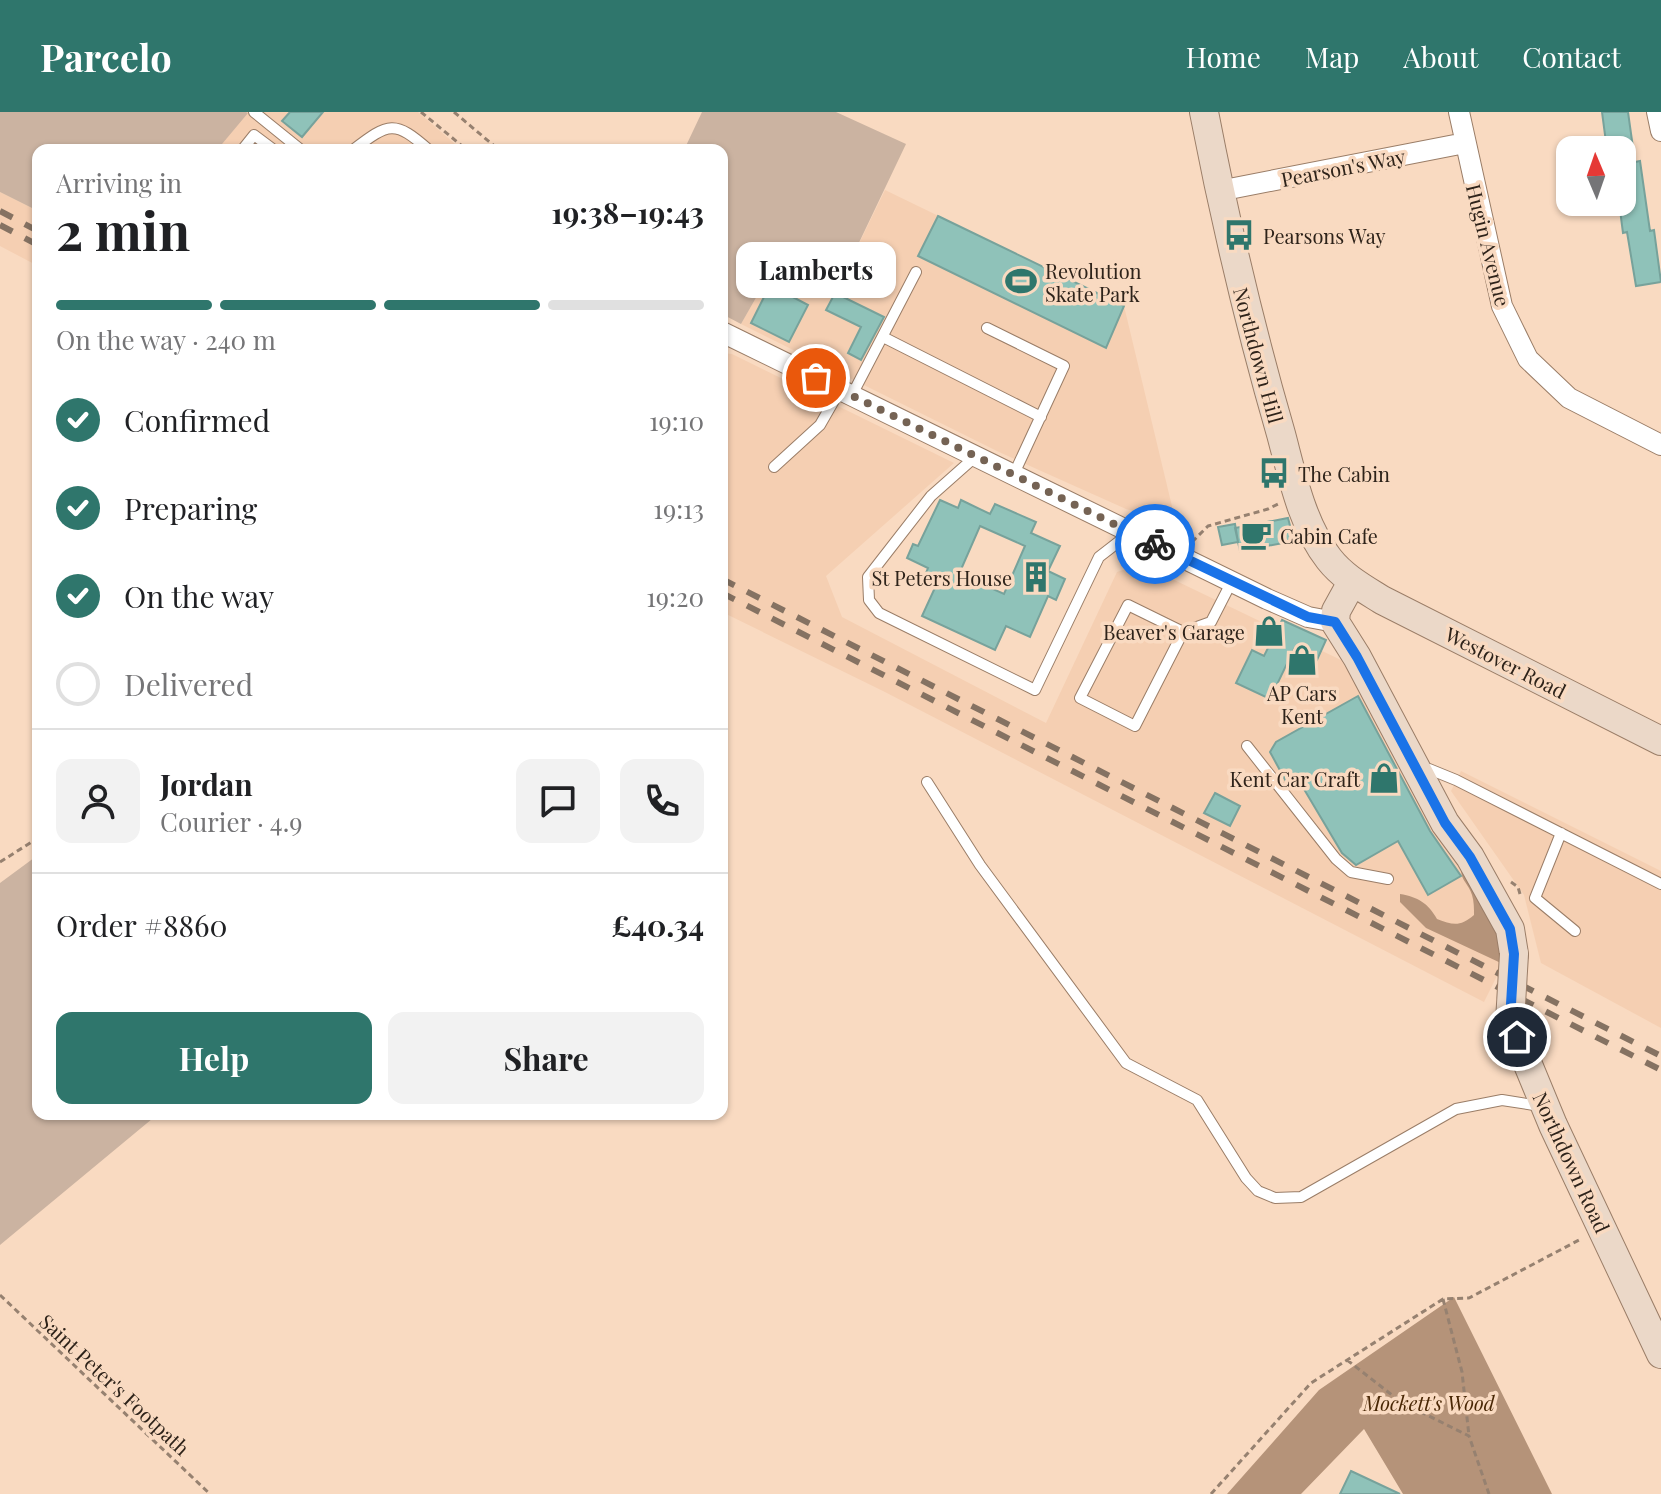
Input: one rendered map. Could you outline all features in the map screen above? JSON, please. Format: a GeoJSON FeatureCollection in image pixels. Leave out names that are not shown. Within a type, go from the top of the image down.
{"type":"FeatureCollection","features":[{"type":"Feature","properties":{"kind":"street","name":"Northdown Hill"},"geometry":{"type":"LineString","coordinates":[[1204,112],[1243,300],[1298,491],[1312,532],[1329,560],[1352,582]]}},
{"type":"Feature","properties":{"kind":"street","name":"Hugin Avenue"},"geometry":{"type":"LineString","coordinates":[[1459,112],[1502,306],[1528,359],[1569,398],[1661,445]]}},
{"type":"Feature","properties":{"kind":"street"},"geometry":{"type":"LineString","coordinates":[[1657,112],[1661,131]]}},
{"type":"Feature","properties":{"kind":"street","name":"Pearson's Way"},"geometry":{"type":"LineString","coordinates":[[1219,191],[1465,143]]}},
{"type":"Feature","properties":{"kind":"street"},"geometry":{"type":"LineString","coordinates":[[728,335],[1308,617],[1335,622],[1336,611],[1352,582]]}},
{"type":"Feature","properties":{"kind":"street","name":"Westover Road"},"geometry":{"type":"LineString","coordinates":[[1352,582],[1661,741]]}},
{"type":"Feature","properties":{"kind":"street","name":"Northdown Road"},"geometry":{"type":"LineString","coordinates":[[1335,622],[1357,657],[1445,823],[1470,857],[1510,929],[1514,954],[1510,1021],[1546,1108],[1661,1354]]}},
{"type":"Feature","properties":{"kind":"lane"},"geometry":{"type":"LineString","coordinates":[[254,112],[294,144]]}},
{"type":"Feature","properties":{"kind":"lane"},"geometry":{"type":"LineString","coordinates":[[361,144],[372,135],[394,128],[404,129],[422,144]]}},
{"type":"Feature","properties":{"kind":"lane"},"geometry":{"type":"LineString","coordinates":[[247,144],[254,135],[266,144]]}},
{"type":"Feature","properties":{"kind":"lane"},"geometry":{"type":"LineString","coordinates":[[774,467],[820,425],[846,393],[883,337],[916,272]]}},
{"type":"Feature","properties":{"kind":"lane"},"geometry":{"type":"LineString","coordinates":[[987,328],[1064,366],[1013,476]]}},
{"type":"Feature","properties":{"kind":"lane"},"geometry":{"type":"LineString","coordinates":[[883,337],[1041,417]]}},
{"type":"Feature","properties":{"kind":"lane"},"geometry":{"type":"LineString","coordinates":[[975,457],[931,496],[868,577],[869,600],[879,613],[1035,690],[1099,557],[1130,532]]}},
{"type":"Feature","properties":{"kind":"lane"},"geometry":{"type":"LineString","coordinates":[[1183,632],[1128,605],[1080,698],[1135,726],[1183,632],[1211,622],[1232,581]]}},
{"type":"Feature","properties":{"kind":"lane"},"geometry":{"type":"LineString","coordinates":[[1247,746],[1336,859],[1351,872],[1388,879]]}},
{"type":"Feature","properties":{"kind":"lane"},"geometry":{"type":"LineString","coordinates":[[1416,770],[1429,769],[1456,780],[1661,884]]}},
{"type":"Feature","properties":{"kind":"lane"},"geometry":{"type":"LineString","coordinates":[[927,782],[980,865],[1126,1063],[1197,1100],[1246,1178],[1266,1196],[1284,1199],[1301,1197],[1456,1109],[1471,1104],[1502,1100],[1546,1108]]}},
{"type":"Feature","properties":{"kind":"lane"},"geometry":{"type":"LineString","coordinates":[[1561,833],[1535,898],[1575,931]]}},
{"type":"Feature","properties":{"kind":"path"},"geometry":{"type":"LineString","coordinates":[[421,112],[460,144]]}},
{"type":"Feature","properties":{"kind":"path"},"geometry":{"type":"LineString","coordinates":[[454,112],[492,144]]}},
{"type":"Feature","properties":{"kind":"path"},"geometry":{"type":"LineString","coordinates":[[1178,555],[1208,526],[1268,509],[1298,491]]}},
{"type":"Feature","properties":{"kind":"path"},"geometry":{"type":"LineString","coordinates":[[0,862],[32,842]]}},
{"type":"Feature","properties":{"kind":"path"},"geometry":{"type":"LineString","coordinates":[[1211,1494],[1311,1383],[1443,1299],[1469,1298],[1602,1228]]}},
{"type":"Feature","properties":{"kind":"path","name":"Saint Peter's Footpath"},"geometry":{"type":"LineString","coordinates":[[0,1295],[210,1494]]}},
{"type":"Feature","properties":{"kind":"path"},"geometry":{"type":"LineString","coordinates":[[1443,1299],[1462,1372],[1469,1436],[1489,1494]]}},
{"type":"Feature","properties":{"kind":"path"},"geometry":{"type":"LineString","coordinates":[[1347,1360],[1401,1402],[1469,1436]]}},
{"type":"Feature","properties":{"kind":"shaded area"},"geometry":{"type":"Polygon","coordinates":[[[0,112],[248,113],[222,144],[32,144],[32,208],[0,192],[0,112]]]}},
{"type":"Feature","properties":{"kind":"shaded area"},"geometry":{"type":"Polygon","coordinates":[[[246,112],[418,112],[455,144],[222,144],[246,112]]]}},
{"type":"Feature","properties":{"kind":"shaded area"},"geometry":{"type":"Polygon","coordinates":[[[702,112],[836,112],[906,144],[835,293],[765,282],[741,324],[728,317],[728,144],[687,144],[702,112]]]}},
{"type":"Feature","properties":{"kind":"shaded area"},"geometry":{"type":"Polygon","coordinates":[[[885,190],[1124,306],[1176,523],[1126,509],[999,452],[741,324],[765,282],[835,293],[885,190]]]}},
{"type":"Feature","properties":{"kind":"shaded area"},"geometry":{"type":"Polygon","coordinates":[[[0,192],[32,208],[32,263],[0,246],[0,192]]]}},
{"type":"Feature","properties":{"kind":"shaded area"},"geometry":{"type":"Polygon","coordinates":[[[728,354],[954,463],[826,576],[842,617],[1046,723],[1117,572],[1141,564],[1341,660],[1470,875],[1503,964],[1484,1002],[883,691],[728,615],[728,354]]]}},
{"type":"Feature","properties":{"kind":"shaded area"},"geometry":{"type":"Polygon","coordinates":[[[1461,771],[1661,871],[1661,1028],[1541,963],[1524,895],[1451,791],[1461,771]]]}},
{"type":"Feature","properties":{"kind":"shaded area"},"geometry":{"type":"Polygon","coordinates":[[[32,859],[32,1120],[151,1120],[0,1245],[0,883],[32,859]]]}},
{"type":"Feature","properties":{"kind":"green space"},"geometry":{"type":"Polygon","coordinates":[[[1463,864],[1502,942],[1503,964],[1426,928],[1400,902],[1400,894],[1417,899],[1437,919],[1448,923],[1456,924],[1469,919],[1474,915],[1474,902],[1462,877],[1463,864]]]}},
{"type":"Feature","properties":{"kind":"green space","name":"Mockett's Wood"},"geometry":{"type":"Polygon","coordinates":[[[1454,1297],[1552,1494],[1403,1494],[1364,1429],[1301,1494],[1227,1494],[1319,1390],[1454,1297]]]}},
{"type":"Feature","properties":{"kind":"building"},"geometry":{"type":"Polygon","coordinates":[[[290,112],[323,112],[302,137],[282,121],[290,112]]]}},
{"type":"Feature","properties":{"kind":"building"},"geometry":{"type":"Polygon","coordinates":[[[1602,112],[1628,112],[1631,136],[1605,136],[1602,112]]]}},
{"type":"Feature","properties":{"kind":"building"},"geometry":{"type":"Polygon","coordinates":[[[1640,161],[1661,282],[1636,286],[1627,232],[1623,233],[1621,216],[1636,216],[1636,162],[1640,161]]]}},
{"type":"Feature","properties":{"kind":"building","name":"Revolution Skate Park"},"geometry":{"type":"Polygon","coordinates":[[[938,216],[1124,306],[1106,348],[918,256],[938,216]]]}},
{"type":"Feature","properties":{"kind":"building"},"geometry":{"type":"Polygon","coordinates":[[[770,285],[808,305],[789,342],[751,323],[770,285]]]}},
{"type":"Feature","properties":{"kind":"building"},"geometry":{"type":"Polygon","coordinates":[[[835,293],[884,317],[861,360],[848,353],[861,327],[826,310],[835,293]]]}},
{"type":"Feature","properties":{"kind":"building","name":"St Peters House"},"geometry":{"type":"Polygon","coordinates":[[[940,500],[958,508],[961,500],[990,514],[995,504],[1036,522],[1031,533],[1060,546],[1048,571],[1065,579],[1056,600],[1048,596],[1030,637],[1006,626],[995,650],[922,616],[939,579],[926,573],[928,568],[907,558],[913,544],[918,546],[940,500]],[[980,526],[959,574],[1004,594],[1025,546],[980,526]]]}},
{"type":"Feature","properties":{"kind":"building","name":"Cabin Cafe"},"geometry":{"type":"Polygon","coordinates":[[[1288,518],[1294,541],[1240,551],[1235,528],[1288,518]]]}},
{"type":"Feature","properties":{"kind":"building"},"geometry":{"type":"Polygon","coordinates":[[[1235,524],[1238,542],[1222,545],[1218,527],[1235,524]]]}},
{"type":"Feature","properties":{"kind":"building"},"geometry":{"type":"Polygon","coordinates":[[[1282,620],[1326,640],[1317,660],[1294,649],[1270,699],[1236,683],[1252,650],[1264,656],[1282,620]]]}},
{"type":"Feature","properties":{"kind":"building"},"geometry":{"type":"Polygon","coordinates":[[[1358,696],[1430,831],[1461,876],[1428,895],[1398,841],[1356,865],[1342,853],[1298,779],[1288,785],[1270,752],[1276,742],[1358,696]]]}},
{"type":"Feature","properties":{"kind":"building"},"geometry":{"type":"Polygon","coordinates":[[[1215,793],[1240,806],[1230,826],[1204,813],[1215,793]]]}},
{"type":"Feature","properties":{"kind":"building"},"geometry":{"type":"Polygon","coordinates":[[[1351,1471],[1400,1494],[1340,1494],[1351,1471]]]}},
{"type":"Feature","properties":{"kind":"railway"},"geometry":{"type":"LineString","coordinates":[[0,211],[32,228]]}},
{"type":"Feature","properties":{"kind":"railway"},"geometry":{"type":"LineString","coordinates":[[0,225],[32,242]]}},
{"type":"Feature","properties":{"kind":"railway"},"geometry":{"type":"LineString","coordinates":[[728,582],[1661,1056]]}},
{"type":"Feature","properties":{"kind":"railway"},"geometry":{"type":"LineString","coordinates":[[728,596],[1661,1070]]}},
{"type":"Feature","properties":{"kind":"way so far"},"geometry":{"type":"LineString","coordinates":[[816,378],[1155,544]]}},
{"type":"Feature","properties":{"kind":"place","name":"Pearsons Way"},"geometry":{"type":"Point","coordinates":[1239,235]}},
{"type":"Feature","properties":{"kind":"place","name":"Revolution Skate Park"},"geometry":{"type":"Point","coordinates":[1021,281]}},
{"type":"Feature","properties":{"kind":"place","name":"Lamberts"},"geometry":{"type":"Point","coordinates":[816,378]}},
{"type":"Feature","properties":{"kind":"place","name":"The Cabin"},"geometry":{"type":"Point","coordinates":[1274,473]}},
{"type":"Feature","properties":{"kind":"place","name":"Cabin Cafe"},"geometry":{"type":"Point","coordinates":[1256,535]}},
{"type":"Feature","properties":{"kind":"place","name":"St Peters House"},"geometry":{"type":"Point","coordinates":[1036,577]}},
{"type":"Feature","properties":{"kind":"place","name":"Beaver's Garage"},"geometry":{"type":"Point","coordinates":[1269,631]}},
{"type":"Feature","properties":{"kind":"place","name":"AP Cars Kent"},"geometry":{"type":"Point","coordinates":[1302,660]}},
{"type":"Feature","properties":{"kind":"place","name":"Kent Car Craft"},"geometry":{"type":"Point","coordinates":[1384,778]}},
{"type":"Feature","properties":{"kind":"route"},"geometry":{"type":"LineString","coordinates":[[1155,544],[1308,617],[1335,622],[1357,657],[1445,823],[1470,857],[1510,929],[1514,954],[1510,1021],[1517,1037]]}}]}
